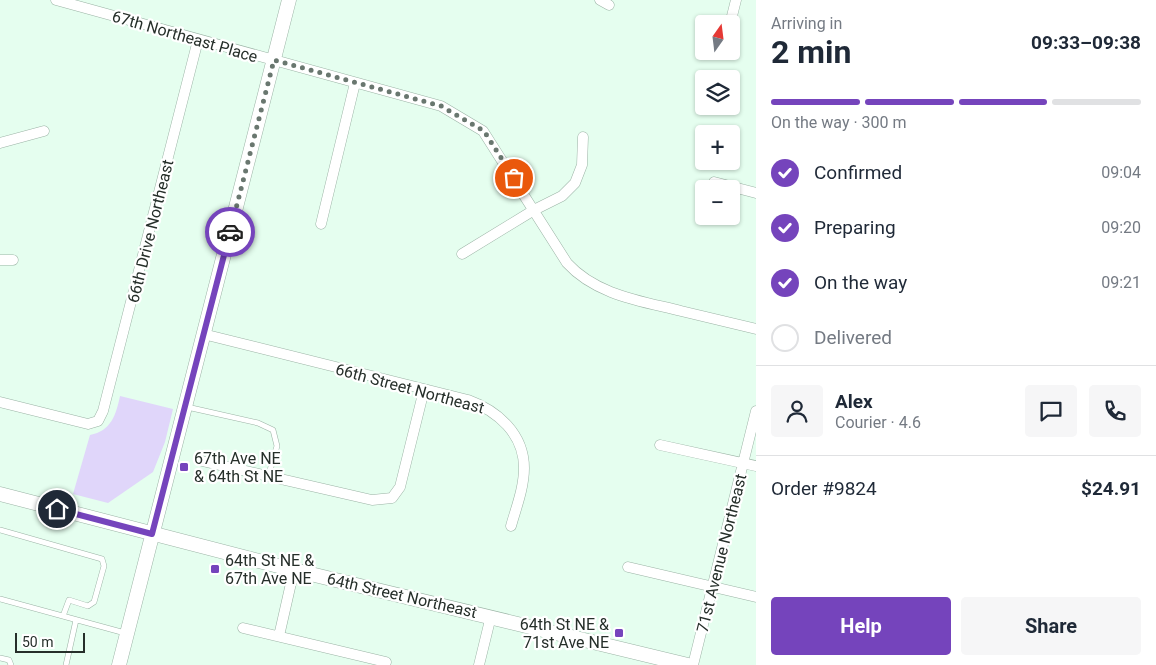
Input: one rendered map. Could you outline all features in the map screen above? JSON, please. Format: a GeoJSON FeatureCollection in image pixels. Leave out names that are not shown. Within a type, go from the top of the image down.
{"type":"FeatureCollection","features":[{"type":"Feature","properties":{"kind":"main road"},"geometry":{"type":"LineString","coordinates":[[119,665],[289,0]]}},
{"type":"Feature","properties":{"kind":"main road","name":"64th Street Northeast"},"geometry":{"type":"LineString","coordinates":[[0,494],[294,570],[688,665]]}},
{"type":"Feature","properties":{"kind":"street","name":"67th Northeast Place"},"geometry":{"type":"LineString","coordinates":[[56,0],[441,106],[484,131],[567,263],[577,274],[598,287],[622,296],[756,330]]}},
{"type":"Feature","properties":{"kind":"street"},"geometry":{"type":"LineString","coordinates":[[732,15],[736,0]]}},
{"type":"Feature","properties":{"kind":"street","name":"66th Drive Northeast"},"geometry":{"type":"LineString","coordinates":[[0,402],[88,424],[98,420],[103,411],[198,40]]}},
{"type":"Feature","properties":{"kind":"street"},"geometry":{"type":"LineString","coordinates":[[321,224],[355,83]]}},
{"type":"Feature","properties":{"kind":"street"},"geometry":{"type":"LineString","coordinates":[[0,143],[44,131]]}},
{"type":"Feature","properties":{"kind":"street"},"geometry":{"type":"LineString","coordinates":[[462,254],[534,210],[562,196],[575,183],[582,165],[583,137]]}},
{"type":"Feature","properties":{"kind":"street"},"geometry":{"type":"LineString","coordinates":[[740,189],[756,193]]}},
{"type":"Feature","properties":{"kind":"street"},"geometry":{"type":"LineString","coordinates":[[0,260],[13,260]]}},
{"type":"Feature","properties":{"kind":"street","name":"66th Street Northeast"},"geometry":{"type":"LineString","coordinates":[[203,334],[484,406],[495,412],[511,430],[521,451],[524,469],[512,526]]}},
{"type":"Feature","properties":{"kind":"street"},"geometry":{"type":"LineString","coordinates":[[202,462],[372,500],[392,498],[400,486],[424,390]]}},
{"type":"Feature","properties":{"kind":"street","name":"71st Avenue Northeast"},"geometry":{"type":"LineString","coordinates":[[694,665],[756,411]]}},
{"type":"Feature","properties":{"kind":"street"},"geometry":{"type":"LineString","coordinates":[[660,445],[756,466]]}},
{"type":"Feature","properties":{"kind":"street"},"geometry":{"type":"LineString","coordinates":[[628,567],[756,597]]}},
{"type":"Feature","properties":{"kind":"street"},"geometry":{"type":"LineString","coordinates":[[279,636],[294,570]]}},
{"type":"Feature","properties":{"kind":"street"},"geometry":{"type":"LineString","coordinates":[[478,665],[491,616]]}},
{"type":"Feature","properties":{"kind":"street"},"geometry":{"type":"LineString","coordinates":[[243,628],[386,662]]}},
{"type":"Feature","properties":{"kind":"lane"},"geometry":{"type":"LineString","coordinates":[[184,406],[258,423],[273,430],[277,446],[268,477]]}},
{"type":"Feature","properties":{"kind":"lane"},"geometry":{"type":"LineString","coordinates":[[0,530],[102,559],[104,566],[94,602],[88,606],[69,600],[63,616]]}},
{"type":"Feature","properties":{"kind":"lane"},"geometry":{"type":"LineString","coordinates":[[0,600],[127,633]]}},
{"type":"Feature","properties":{"kind":"lane"},"geometry":{"type":"LineString","coordinates":[[66,665],[76,620]]}},
{"type":"Feature","properties":{"kind":"lane"},"geometry":{"type":"LineString","coordinates":[[0,658],[9,660],[12,665]]}},
{"type":"Feature","properties":{"kind":"shaded area"},"geometry":{"type":"Polygon","coordinates":[[[120,396],[173,409],[165,442],[153,472],[108,503],[73,494],[90,435],[108,426],[117,410],[120,396]]]}},
{"type":"Feature","properties":{"kind":"way so far"},"geometry":{"type":"LineString","coordinates":[[230,232],[274,60],[441,106],[484,131],[514,178]]}},
{"type":"Feature","properties":{"kind":"place","name":"67th Ave NE & 64th St NE"},"geometry":{"type":"Point","coordinates":[184,467]}},
{"type":"Feature","properties":{"kind":"place","name":"64th St NE & 67th Ave NE"},"geometry":{"type":"Point","coordinates":[215,569]}},
{"type":"Feature","properties":{"kind":"place","name":"64th St NE & 71st Ave NE"},"geometry":{"type":"Point","coordinates":[619,633]}},
{"type":"Feature","properties":{"kind":"route"},"geometry":{"type":"LineString","coordinates":[[57,509],[152,534],[230,232]]}}]}
